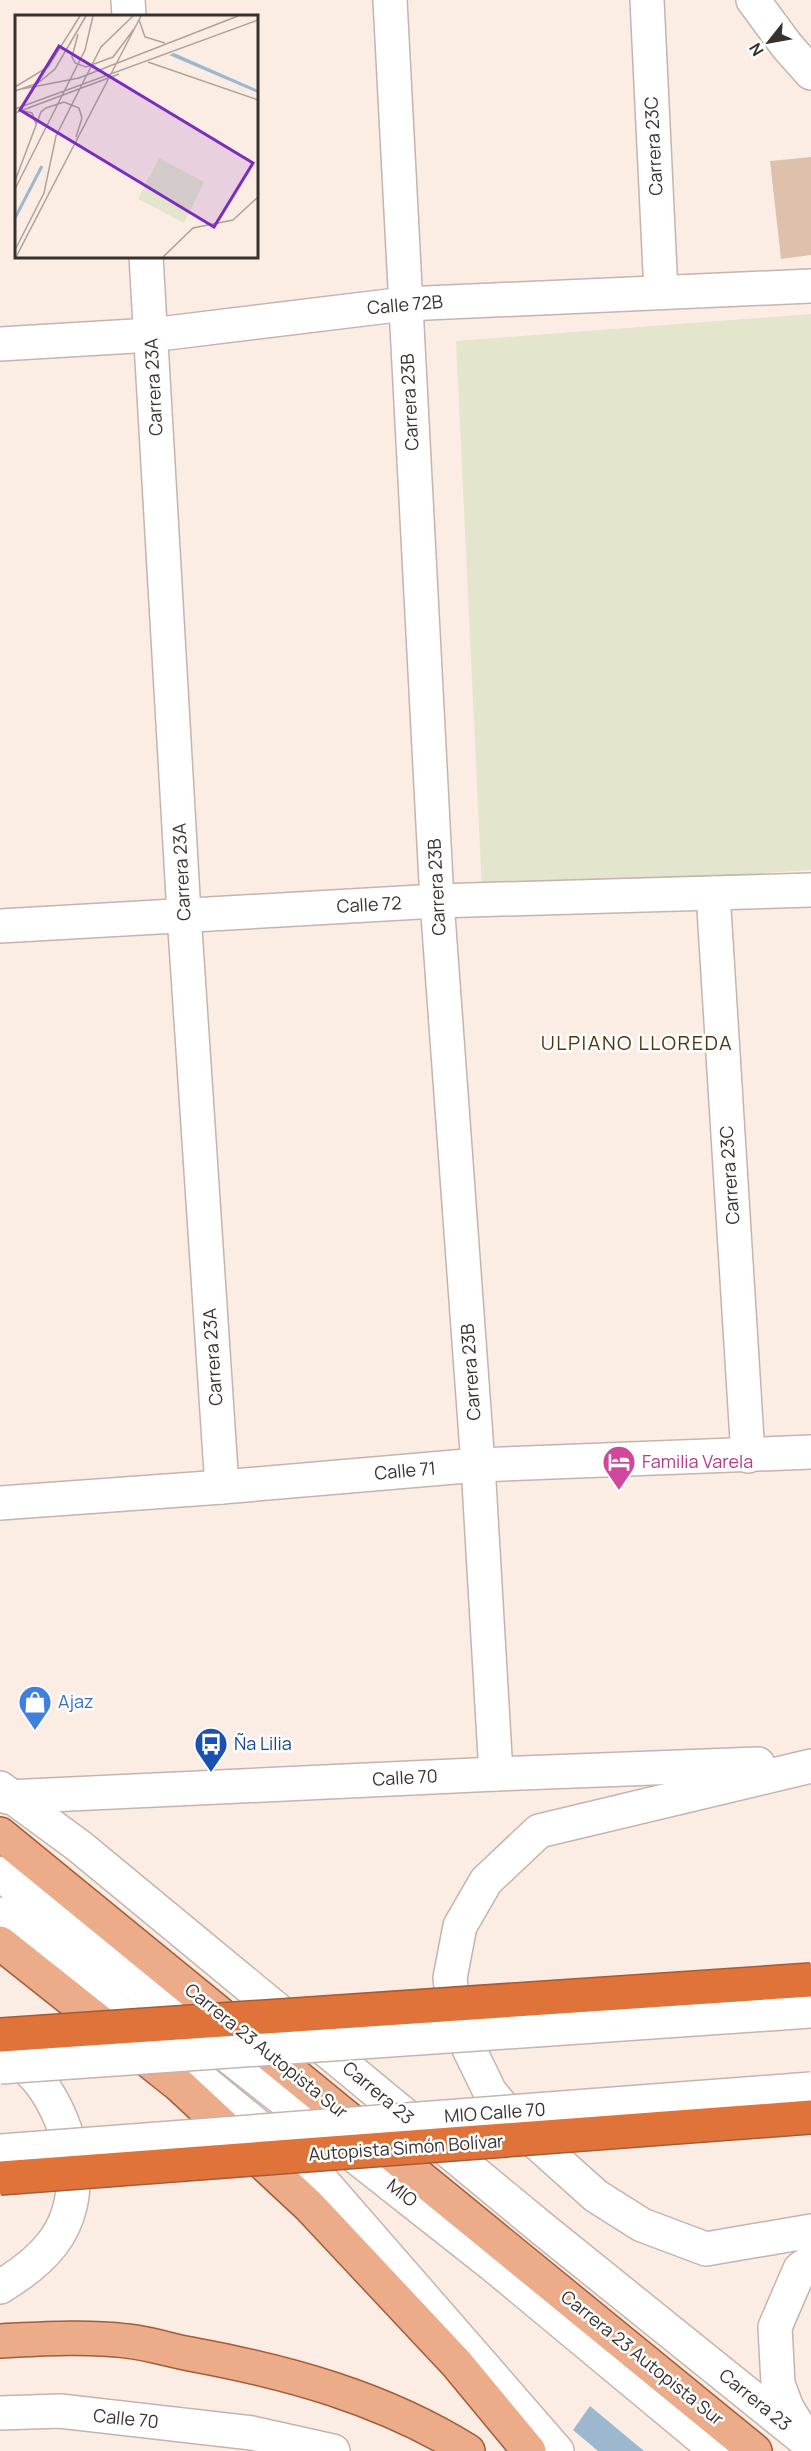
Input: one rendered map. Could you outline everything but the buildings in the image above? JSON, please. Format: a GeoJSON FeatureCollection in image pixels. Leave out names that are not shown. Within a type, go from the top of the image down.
{"type":"FeatureCollection","features":[{"type":"Feature","properties":{"kind":"highway"},"geometry":{"type":"LineString","coordinates":[[0,2035],[811,1980]]}},
{"type":"Feature","properties":{"kind":"highway","name":"Autopista Simón Bolívar"},"geometry":{"type":"LineString","coordinates":[[0,2178],[811,2117]]}},
{"type":"Feature","properties":{"kind":"main road","name":"Carrera 23 Autopista Sur"},"geometry":{"type":"LineString","coordinates":[[0,1834],[755,2451]]}},
{"type":"Feature","properties":{"kind":"main road"},"geometry":{"type":"LineString","coordinates":[[0,1943],[179,2085],[309,2206],[457,2364],[529,2451]]}},
{"type":"Feature","properties":{"kind":"main road"},"geometry":{"type":"LineString","coordinates":[[0,2341],[66,2338],[128,2341],[254,2366],[311,2381],[372,2403],[420,2424],[468,2451]]}},
{"type":"Feature","properties":{"kind":"street"},"geometry":{"type":"LineString","coordinates":[[128,0],[129,15]]}},
{"type":"Feature","properties":{"kind":"street","name":"Carrera 23B"},"geometry":{"type":"LineString","coordinates":[[390,0],[437,901],[478,1465],[496,1774]]}},
{"type":"Feature","properties":{"kind":"street","name":"Carrera 23C"},"geometry":{"type":"LineString","coordinates":[[647,0],[662,292]]}},
{"type":"Feature","properties":{"kind":"street"},"geometry":{"type":"LineString","coordinates":[[753,0],[787,46],[811,73]]}},
{"type":"Feature","properties":{"kind":"street","name":"Carrera 23A"},"geometry":{"type":"LineString","coordinates":[[146,258],[184,914],[222,1487]]}},
{"type":"Feature","properties":{"kind":"street","name":"Calle 72B"},"geometry":{"type":"LineString","coordinates":[[0,344],[151,334],[405,304],[811,286]]}},
{"type":"Feature","properties":{"kind":"street","name":"Calle 72"},"geometry":{"type":"LineString","coordinates":[[0,926],[437,901],[811,890]]}},
{"type":"Feature","properties":{"kind":"street","name":"Carrera 23C"},"geometry":{"type":"LineString","coordinates":[[713,893],[748,1456]]}},
{"type":"Feature","properties":{"kind":"street","name":"Calle 71"},"geometry":{"type":"LineString","coordinates":[[0,1503],[478,1465],[811,1452]]}},
{"type":"Feature","properties":{"kind":"street"},"geometry":{"type":"LineString","coordinates":[[811,1764],[539,1831],[486,1881],[460,1926],[450,1978],[455,2020],[490,2092],[518,2126],[596,2196],[642,2225],[706,2250],[811,2231]]}},
{"type":"Feature","properties":{"kind":"street","name":"Calle 70"},"geometry":{"type":"LineString","coordinates":[[5,1794],[811,1764]]}},
{"type":"Feature","properties":{"kind":"street","name":"Carrera 23"},"geometry":{"type":"LineString","coordinates":[[5,1794],[80,1846],[544,2230],[811,2443]]}},
{"type":"Feature","properties":{"kind":"street","name":"MIO"},"geometry":{"type":"LineString","coordinates":[[0,1873],[44,1911],[493,2265],[717,2451]]}},
{"type":"Feature","properties":{"kind":"street"},"geometry":{"type":"LineString","coordinates":[[0,1914],[316,2174],[557,2451]]}},
{"type":"Feature","properties":{"kind":"street"},"geometry":{"type":"LineString","coordinates":[[0,2067],[811,2011]]}},
{"type":"Feature","properties":{"kind":"street"},"geometry":{"type":"LineString","coordinates":[[0,2045],[38,2080],[59,2112],[73,2162],[71,2206],[54,2242],[27,2270],[0,2287]]}},
{"type":"Feature","properties":{"kind":"street","name":"MIO Calle 70"},"geometry":{"type":"LineString","coordinates":[[0,2151],[811,2089]]}},
{"type":"Feature","properties":{"kind":"street","name":"Carrera 23"},"geometry":{"type":"LineString","coordinates":[[811,2261],[800,2269],[775,2327],[778,2384],[787,2408],[811,2443]]}},
{"type":"Feature","properties":{"kind":"street","name":"Calle 70"},"geometry":{"type":"LineString","coordinates":[[0,2414],[60,2411],[255,2442]]}},
{"type":"Feature","properties":{"kind":"street"},"geometry":{"type":"LineString","coordinates":[[255,2442],[333,2451]]}},
{"type":"Feature","properties":{"kind":"green space"},"geometry":{"type":"Polygon","coordinates":[[[811,314],[811,870],[482,891],[456,341],[811,314]]]}},
{"type":"Feature","properties":{"kind":"water"},"geometry":{"type":"Polygon","coordinates":[[[590,2406],[644,2451],[598,2451],[573,2430],[590,2406]]]}},
{"type":"Feature","properties":{"kind":"place","name":"Familia Varela"},"geometry":{"type":"Point","coordinates":[619,1491]}},
{"type":"Feature","properties":{"kind":"place","name":"Ajaz"},"geometry":{"type":"Point","coordinates":[35,1731]}},
{"type":"Feature","properties":{"kind":"place","name":"Ña Lilia"},"geometry":{"type":"Point","coordinates":[211,1773]}},
{"type":"Feature","properties":{"kind":"district","name":"ULPIANO LLOREDA"},"geometry":{"type":"Point","coordinates":[637,1043]}}]}
